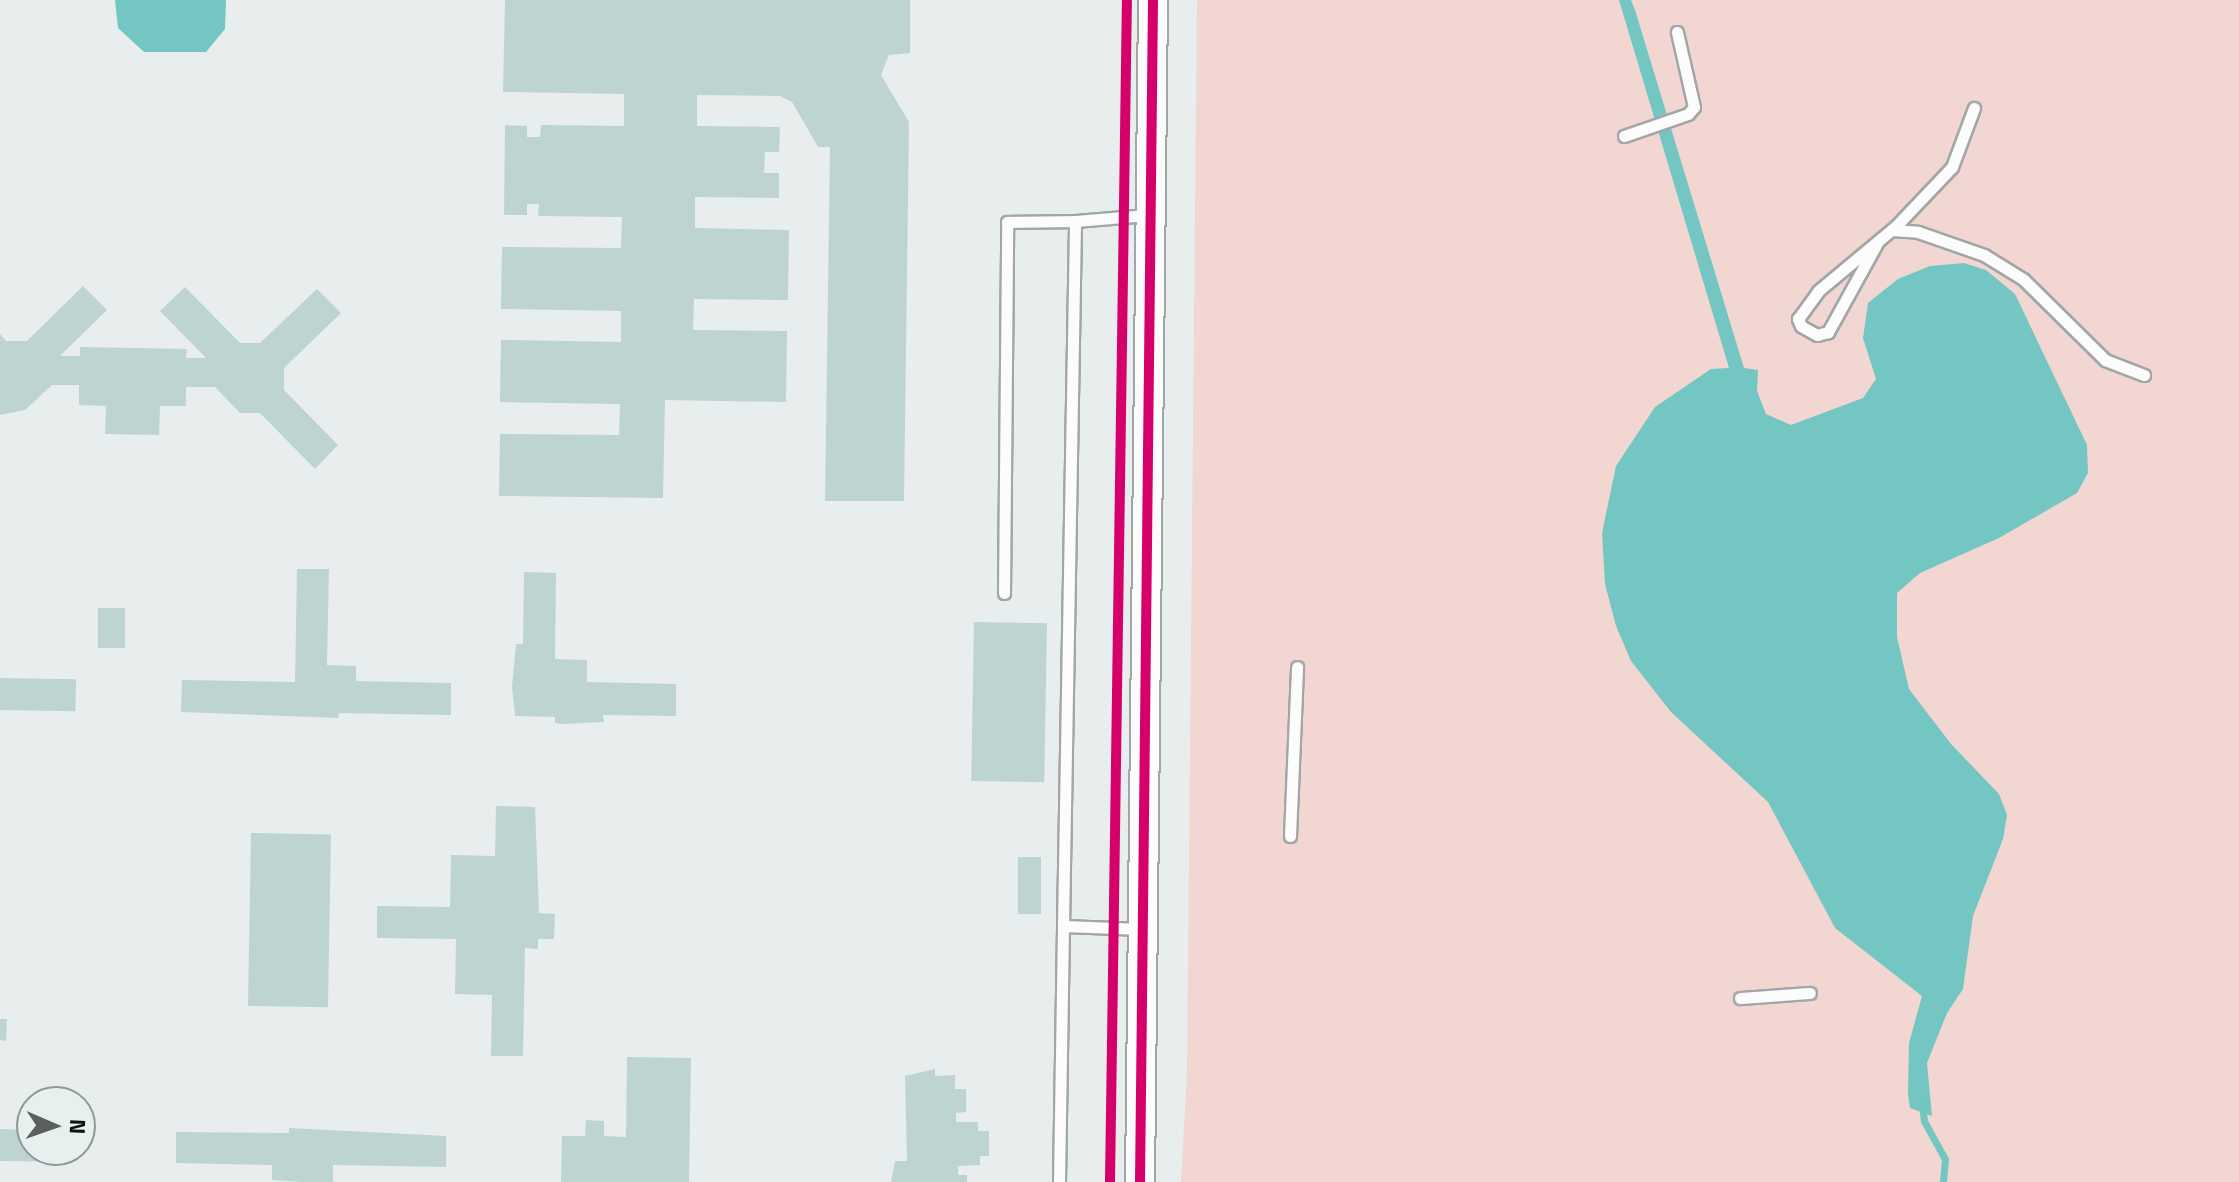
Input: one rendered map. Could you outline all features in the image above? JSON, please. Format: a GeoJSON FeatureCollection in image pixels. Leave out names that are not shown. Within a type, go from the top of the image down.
{"type":"FeatureCollection","features":[{"type":"Feature","properties":{"kind":"street"},"geometry":{"type":"LineString","coordinates":[[1140,1182],[1153,0]]}},
{"type":"Feature","properties":{"kind":"lane"},"geometry":{"type":"LineString","coordinates":[[1624,136],[1684,116],[1695,101],[1677,32]]}},
{"type":"Feature","properties":{"kind":"lane"},"geometry":{"type":"LineString","coordinates":[[1877,243],[1828,332],[1817,335],[1801,326],[1798,319],[1818,291],[1877,243],[1952,167],[1967,138],[1974,108]]}},
{"type":"Feature","properties":{"kind":"lane"},"geometry":{"type":"LineString","coordinates":[[1004,593],[1007,222],[1151,215]]}},
{"type":"Feature","properties":{"kind":"lane"},"geometry":{"type":"LineString","coordinates":[[1059,1182],[1075,221]]}},
{"type":"Feature","properties":{"kind":"lane"},"geometry":{"type":"LineString","coordinates":[[1891,230],[1918,232],[1984,255],[2023,279],[2105,360],[2144,375]]}},
{"type":"Feature","properties":{"kind":"lane"},"geometry":{"type":"LineString","coordinates":[[1290,836],[1297,667]]}},
{"type":"Feature","properties":{"kind":"lane"},"geometry":{"type":"LineString","coordinates":[[1063,926],[1143,929]]}},
{"type":"Feature","properties":{"kind":"lane"},"geometry":{"type":"LineString","coordinates":[[1740,998],[1810,993]]}},
{"type":"Feature","properties":{"kind":"shaded area"},"geometry":{"type":"Polygon","coordinates":[[[1197,0],[2239,0],[2239,1182],[1181,1182],[1187,1073],[1197,0]]]}},
{"type":"Feature","properties":{"kind":"water"},"geometry":{"type":"Polygon","coordinates":[[[115,0],[226,0],[225,29],[206,52],[144,52],[118,28],[115,0]]]}},
{"type":"Feature","properties":{"kind":"water"},"geometry":{"type":"Polygon","coordinates":[[[1619,0],[1631,0],[1635,10],[1744,368],[1758,370],[1757,391],[1766,414],[1791,425],[1863,398],[1876,379],[1863,338],[1868,303],[1898,279],[1930,266],[1964,263],[1986,270],[2015,294],[2087,445],[2088,473],[2077,493],[1999,538],[1920,573],[1897,593],[1897,637],[1909,689],[1951,744],[1999,794],[2007,815],[2003,839],[1973,916],[1963,989],[1947,1013],[1927,1063],[1932,1116],[1910,1108],[1908,1094],[1909,1043],[1922,996],[1835,928],[1768,802],[1671,712],[1631,661],[1616,626],[1605,584],[1602,533],[1616,466],[1655,407],[1711,369],[1729,368],[1619,0]]]}},
{"type":"Feature","properties":{"kind":"building"},"geometry":{"type":"Polygon","coordinates":[[[505,0],[910,0],[910,53],[889,55],[881,75],[909,122],[904,501],[825,501],[830,147],[818,147],[792,102],[780,96],[697,95],[697,126],[780,127],[779,152],[765,152],[764,173],[779,173],[779,198],[695,197],[695,228],[789,230],[788,300],[694,299],[693,330],[787,331],[786,402],[665,400],[663,498],[499,496],[500,434],[619,435],[620,404],[500,402],[501,340],[621,342],[621,311],[501,309],[502,247],[621,248],[622,217],[538,216],[539,204],[527,204],[527,215],[504,215],[505,125],[527,126],[527,137],[540,137],[541,125],[624,126],[624,94],[503,92],[505,0]]]}},
{"type":"Feature","properties":{"kind":"building"},"geometry":{"type":"Polygon","coordinates":[[[83,286],[107,310],[60,356],[80,356],[80,347],[187,349],[186,358],[206,358],[160,311],[185,287],[240,343],[260,343],[317,289],[341,313],[284,368],[284,390],[338,445],[315,469],[260,413],[240,413],[215,387],[186,387],[186,406],[160,406],[159,435],[105,434],[106,406],[79,405],[79,385],[52,385],[25,410],[0,415],[0,334],[6,341],[27,341],[83,286]]]}},
{"type":"Feature","properties":{"kind":"building"},"geometry":{"type":"Polygon","coordinates":[[[297,569],[329,569],[327,665],[356,666],[356,681],[451,683],[451,715],[339,713],[338,718],[181,712],[182,680],[295,682],[297,569]]]}},
{"type":"Feature","properties":{"kind":"building"},"geometry":{"type":"Polygon","coordinates":[[[524,572],[556,573],[555,659],[587,660],[587,682],[676,684],[676,716],[603,715],[604,722],[563,724],[555,723],[555,717],[515,716],[512,686],[516,644],[523,644],[524,572]]]}},
{"type":"Feature","properties":{"kind":"building"},"geometry":{"type":"Polygon","coordinates":[[[98,608],[125,608],[125,648],[98,648],[98,608]]]}},
{"type":"Feature","properties":{"kind":"building"},"geometry":{"type":"Polygon","coordinates":[[[974,622],[1047,623],[1044,782],[971,781],[974,622]]]}},
{"type":"Feature","properties":{"kind":"building"},"geometry":{"type":"Polygon","coordinates":[[[0,678],[76,679],[75,711],[0,710],[0,678]]]}},
{"type":"Feature","properties":{"kind":"building"},"geometry":{"type":"Polygon","coordinates":[[[496,806],[535,807],[539,913],[555,914],[554,939],[538,939],[538,949],[525,948],[523,1056],[491,1056],[492,995],[455,994],[456,939],[377,938],[377,906],[450,907],[451,855],[495,856],[496,806]]]}},
{"type":"Feature","properties":{"kind":"building"},"geometry":{"type":"Polygon","coordinates":[[[251,833],[331,834],[328,1007],[248,1006],[251,833]]]}},
{"type":"Feature","properties":{"kind":"building"},"geometry":{"type":"Polygon","coordinates":[[[1018,857],[1041,857],[1041,914],[1018,914],[1018,857]]]}},
{"type":"Feature","properties":{"kind":"building"},"geometry":{"type":"Polygon","coordinates":[[[0,1019],[7,1019],[6,1041],[0,1040],[0,1019]]]}},
{"type":"Feature","properties":{"kind":"building"},"geometry":{"type":"Polygon","coordinates":[[[627,1057],[691,1058],[689,1182],[561,1182],[562,1136],[585,1136],[586,1120],[604,1121],[604,1136],[626,1137],[627,1057]]]}},
{"type":"Feature","properties":{"kind":"building"},"geometry":{"type":"Polygon","coordinates":[[[935,1069],[935,1076],[955,1075],[955,1089],[966,1089],[966,1112],[956,1113],[956,1122],[978,1122],[978,1131],[989,1131],[989,1156],[980,1156],[980,1165],[958,1166],[958,1175],[967,1175],[967,1182],[891,1182],[895,1161],[907,1161],[905,1076],[935,1069]]]}},
{"type":"Feature","properties":{"kind":"building"},"geometry":{"type":"Polygon","coordinates":[[[289,1128],[446,1136],[446,1167],[333,1165],[333,1182],[300,1182],[272,1180],[272,1165],[176,1163],[176,1132],[289,1133],[289,1128]]]}},
{"type":"Feature","properties":{"kind":"building"},"geometry":{"type":"Polygon","coordinates":[[[0,1129],[16,1130],[16,1161],[0,1161],[0,1129]]]}},
{"type":"Feature","properties":{"kind":"waterway"},"geometry":{"type":"LineString","coordinates":[[1922,1106],[1924,1121],[1945,1159],[1943,1182]]}},
{"type":"Feature","properties":{"kind":"cycle path"},"geometry":{"type":"LineString","coordinates":[[1110,1182],[1127,0]]}},
{"type":"Feature","properties":{"kind":"cycle path"},"geometry":{"type":"LineString","coordinates":[[1140,1182],[1153,0]]}}]}
